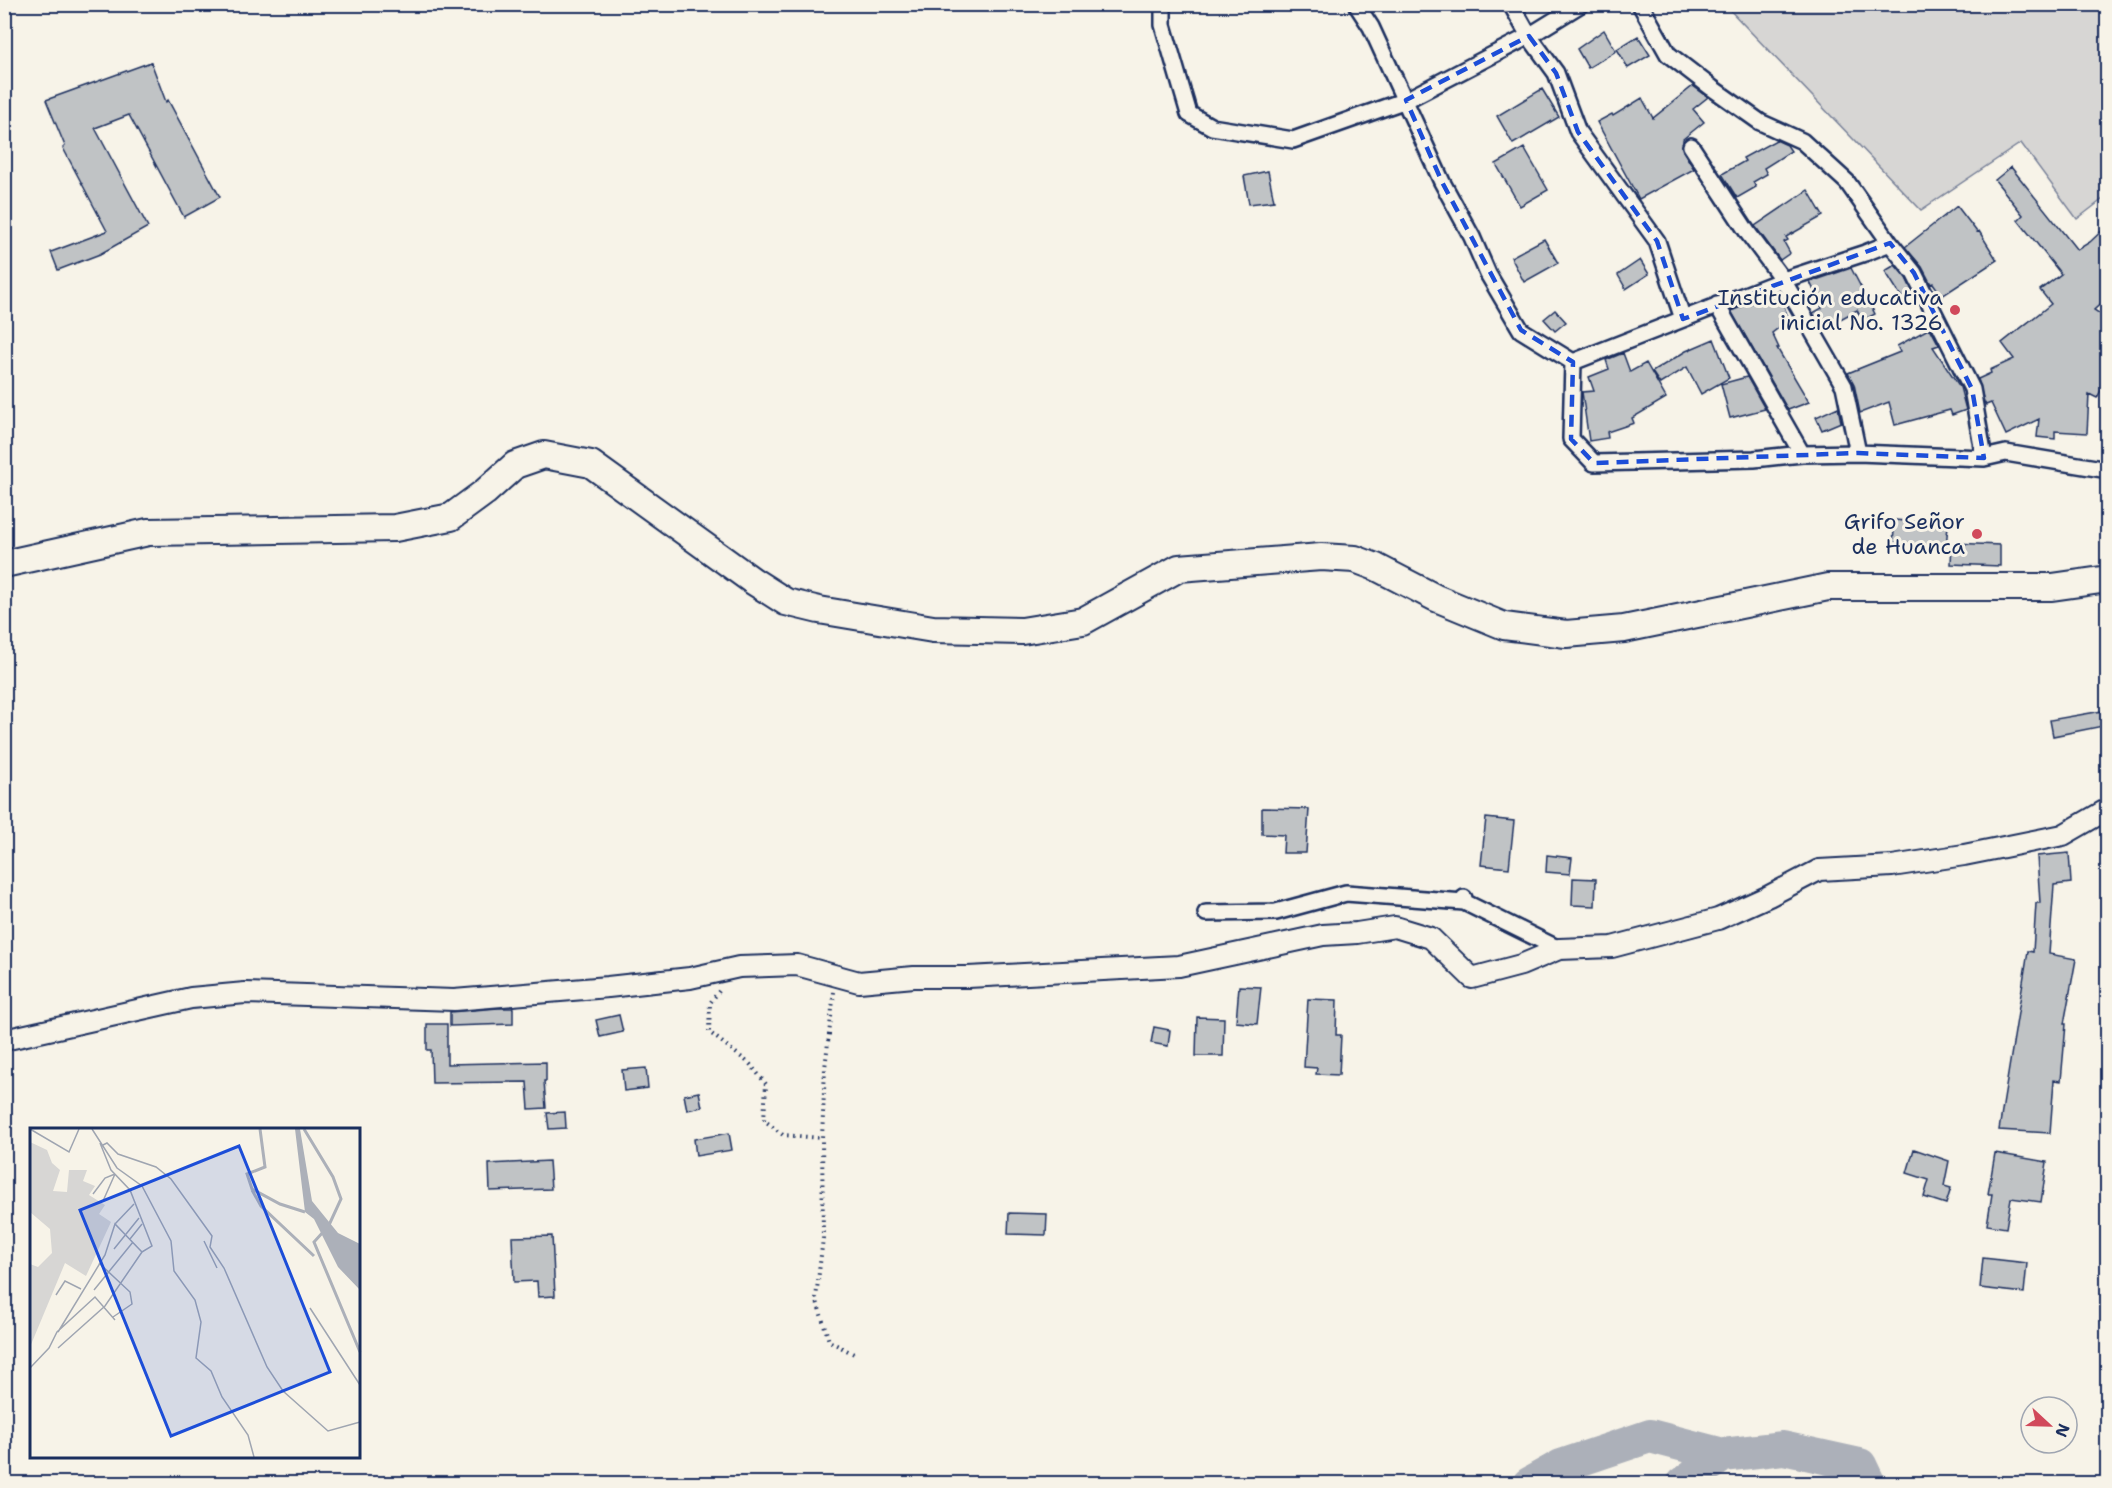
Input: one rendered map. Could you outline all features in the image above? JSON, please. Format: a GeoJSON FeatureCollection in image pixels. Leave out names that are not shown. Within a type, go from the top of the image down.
{"type":"FeatureCollection","features":[{"type":"Feature","properties":{"kind":"highway"},"geometry":{"type":"LineString","coordinates":[[4,564],[148,532],[395,528],[451,517],[485,492],[514,465],[544,455],[591,464],[734,568],[786,602],[819,610],[933,629],[1022,631],[1083,621],[1179,568],[1322,557],[1354,560],[1376,567],[1436,598],[1504,626],[1566,634],[1624,629],[1828,586],[2052,587],[2108,579]]}},
{"type":"Feature","properties":{"kind":"street"},"geometry":{"type":"LineString","coordinates":[[1163,4],[1163,24],[1189,114],[1212,127],[1293,140],[1406,100],[1528,36],[1581,4]]}},
{"type":"Feature","properties":{"kind":"street"},"geometry":{"type":"LineString","coordinates":[[1356,4],[1371,27],[1442,182],[1472,237],[1488,274],[1521,330],[1573,362]]}},
{"type":"Feature","properties":{"kind":"street"},"geometry":{"type":"LineString","coordinates":[[1511,4],[1528,36],[1556,73],[1578,132],[1657,241],[1683,319]]}},
{"type":"Feature","properties":{"kind":"street"},"geometry":{"type":"LineString","coordinates":[[1640,4],[1668,54],[1760,122],[1802,141],[1847,182],[1914,273],[1972,389],[1984,458]]}},
{"type":"Feature","properties":{"kind":"street"},"geometry":{"type":"LineString","coordinates":[[1691,146],[1748,233],[1783,280],[1844,386],[1858,453]]}},
{"type":"Feature","properties":{"kind":"street"},"geometry":{"type":"LineString","coordinates":[[1573,362],[1783,280],[1890,243]]}},
{"type":"Feature","properties":{"kind":"street"},"geometry":{"type":"LineString","coordinates":[[1717,305],[1802,454]]}},
{"type":"Feature","properties":{"kind":"street"},"geometry":{"type":"LineString","coordinates":[[1573,362],[1571,439],[1594,463],[1754,459],[1802,454],[1858,453],[1984,458],[2006,453],[2108,470]]}},
{"type":"Feature","properties":{"kind":"street"},"geometry":{"type":"LineString","coordinates":[[4,1040],[191,998],[245,993],[454,1000],[690,978],[739,967],[797,965],[859,982],[914,977],[968,977],[1179,966],[1323,935],[1395,927],[1431,938],[1472,978],[1521,965],[1559,949],[1612,947],[1718,919],[1819,870],[1892,866],[1964,855],[2063,835],[2108,809]]}},
{"type":"Feature","properties":{"kind":"street"},"geometry":{"type":"LineString","coordinates":[[1206,913],[1276,912],[1346,893],[1464,900],[1559,949]]}},
{"type":"Feature","properties":{"kind":"path"},"geometry":{"type":"LineString","coordinates":[[739,967],[710,1003],[709,1032],[750,1064],[766,1084],[764,1120],[783,1135],[822,1138]]}},
{"type":"Feature","properties":{"kind":"path"},"geometry":{"type":"LineString","coordinates":[[836,976],[825,1068],[822,1138],[823,1238],[816,1298],[829,1341],[854,1354]]}},
{"type":"Feature","properties":{"kind":"highlighted area"},"geometry":{"type":"Polygon","coordinates":[[[1529,36],[1556,73],[1578,132],[1657,241],[1683,319],[1890,243],[1914,273],[1972,389],[1984,458],[1858,453],[1594,463],[1571,439],[1573,362],[1521,330],[1442,182],[1406,100],[1529,36]]]}},
{"type":"Feature","properties":{"kind":"shaded area"},"geometry":{"type":"Polygon","coordinates":[[[1725,5],[2107,5],[2107,196],[2077,219],[2021,143],[1921,210],[1725,5]]]}},
{"type":"Feature","properties":{"kind":"building"},"geometry":{"type":"Polygon","coordinates":[[[1604,30],[1616,51],[1588,68],[1577,49],[1604,30]]]}},
{"type":"Feature","properties":{"kind":"building"},"geometry":{"type":"Polygon","coordinates":[[[1638,36],[1650,55],[1628,68],[1617,49],[1638,36]]]}},
{"type":"Feature","properties":{"kind":"building"},"geometry":{"type":"Polygon","coordinates":[[[151,62],[166,102],[168,100],[220,197],[184,217],[129,115],[95,128],[148,227],[100,254],[58,270],[51,252],[107,231],[63,148],[65,146],[46,100],[151,62]]]}},
{"type":"Feature","properties":{"kind":"building"},"geometry":{"type":"Polygon","coordinates":[[[1693,86],[1708,97],[1693,109],[1704,122],[1683,139],[1683,151],[1694,169],[1639,199],[1597,122],[1612,114],[1613,116],[1642,98],[1653,118],[1693,86]]]}},
{"type":"Feature","properties":{"kind":"building"},"geometry":{"type":"Polygon","coordinates":[[[1542,89],[1559,117],[1513,144],[1497,116],[1542,89]]]}},
{"type":"Feature","properties":{"kind":"building"},"geometry":{"type":"Polygon","coordinates":[[[1776,140],[1787,145],[1791,151],[1764,168],[1767,174],[1753,182],[1756,187],[1737,198],[1722,174],[1745,161],[1743,158],[1776,140]]]}},
{"type":"Feature","properties":{"kind":"building"},"geometry":{"type":"Polygon","coordinates":[[[1524,148],[1548,190],[1520,206],[1496,164],[1524,148]]]}},
{"type":"Feature","properties":{"kind":"building"},"geometry":{"type":"Polygon","coordinates":[[[2011,167],[2077,250],[2090,242],[2108,225],[2108,297],[2094,310],[2108,319],[2108,377],[2097,398],[2089,394],[2087,433],[2055,431],[2055,439],[2037,437],[2039,419],[2006,435],[1991,403],[1986,405],[1984,402],[1978,379],[1991,373],[1990,370],[2014,359],[2002,343],[2051,304],[2040,290],[2061,274],[2018,220],[2023,215],[1995,180],[2011,167]]]}},
{"type":"Feature","properties":{"kind":"building"},"geometry":{"type":"Polygon","coordinates":[[[1268,171],[1274,201],[1249,204],[1244,176],[1268,171]]]}},
{"type":"Feature","properties":{"kind":"building"},"geometry":{"type":"Polygon","coordinates":[[[1808,190],[1823,216],[1786,237],[1788,240],[1784,242],[1790,253],[1780,260],[1755,226],[1808,190]]]}},
{"type":"Feature","properties":{"kind":"building"},"geometry":{"type":"Polygon","coordinates":[[[1957,206],[1977,232],[1979,231],[1997,260],[1942,296],[1905,247],[1957,206]]]}},
{"type":"Feature","properties":{"kind":"building"},"geometry":{"type":"Polygon","coordinates":[[[1544,239],[1558,263],[1524,282],[1511,257],[1544,239]]]}},
{"type":"Feature","properties":{"kind":"building"},"geometry":{"type":"Polygon","coordinates":[[[1640,260],[1649,274],[1626,289],[1618,275],[1640,260]]]}},
{"type":"Feature","properties":{"kind":"building"},"geometry":{"type":"Polygon","coordinates":[[[1895,265],[1906,278],[1914,295],[1904,301],[1885,271],[1895,265]]]}},
{"type":"Feature","properties":{"kind":"building"},"geometry":{"type":"Polygon","coordinates":[[[1851,268],[1875,314],[1862,321],[1857,310],[1822,329],[1813,313],[1822,308],[1810,282],[1851,268]]]}},
{"type":"Feature","properties":{"kind":"building"},"geometry":{"type":"Polygon","coordinates":[[[1779,292],[1789,320],[1772,333],[1779,348],[1777,348],[1809,402],[1788,410],[1731,311],[1779,292]]]}},
{"type":"Feature","properties":{"kind":"building"},"geometry":{"type":"Polygon","coordinates":[[[1555,310],[1566,322],[1555,331],[1544,319],[1555,310]]]}},
{"type":"Feature","properties":{"kind":"building"},"geometry":{"type":"Polygon","coordinates":[[[1930,328],[1939,345],[1933,347],[1960,387],[1966,410],[1952,415],[1950,410],[1895,425],[1889,402],[1860,413],[1854,384],[1848,373],[1900,352],[1897,346],[1930,328]]]}},
{"type":"Feature","properties":{"kind":"building"},"geometry":{"type":"Polygon","coordinates":[[[1714,339],[1729,378],[1701,394],[1687,367],[1660,384],[1652,372],[1686,351],[1714,339]]]}},
{"type":"Feature","properties":{"kind":"building"},"geometry":{"type":"Polygon","coordinates":[[[1623,353],[1630,372],[1646,363],[1666,398],[1632,418],[1634,423],[1607,432],[1608,438],[1589,441],[1582,392],[1594,391],[1589,377],[1609,369],[1606,360],[1623,353]]]}},
{"type":"Feature","properties":{"kind":"building"},"geometry":{"type":"Polygon","coordinates":[[[1747,377],[1765,409],[1730,418],[1721,384],[1747,377]]]}},
{"type":"Feature","properties":{"kind":"building"},"geometry":{"type":"Polygon","coordinates":[[[1838,407],[1841,422],[1822,430],[1816,417],[1838,407]]]}},
{"type":"Feature","properties":{"kind":"building"},"geometry":{"type":"Polygon","coordinates":[[[1895,520],[1948,525],[1946,547],[1893,542],[1895,520]]]}},
{"type":"Feature","properties":{"kind":"building"},"geometry":{"type":"Polygon","coordinates":[[[1952,543],[2000,545],[2000,566],[1951,564],[1952,543]]]}},
{"type":"Feature","properties":{"kind":"building"},"geometry":{"type":"Polygon","coordinates":[[[2108,710],[2108,725],[2053,736],[2050,720],[2108,710]]]}},
{"type":"Feature","properties":{"kind":"building"},"geometry":{"type":"Polygon","coordinates":[[[1262,808],[1309,809],[1306,853],[1283,853],[1284,835],[1262,834],[1262,808]]]}},
{"type":"Feature","properties":{"kind":"building"},"geometry":{"type":"Polygon","coordinates":[[[1486,818],[1514,821],[1509,868],[1481,865],[1486,818]]]}},
{"type":"Feature","properties":{"kind":"building"},"geometry":{"type":"Polygon","coordinates":[[[2069,853],[2071,883],[2054,885],[2049,954],[2076,959],[2064,1024],[2066,1024],[2061,1081],[2054,1080],[2050,1133],[1999,1130],[2028,951],[2033,952],[2036,903],[2040,903],[2037,856],[2069,853]]]}},
{"type":"Feature","properties":{"kind":"building"},"geometry":{"type":"Polygon","coordinates":[[[1547,855],[1572,858],[1570,874],[1546,872],[1547,855]]]}},
{"type":"Feature","properties":{"kind":"building"},"geometry":{"type":"Polygon","coordinates":[[[1573,878],[1596,879],[1595,906],[1572,905],[1573,878]]]}},
{"type":"Feature","properties":{"kind":"building"},"geometry":{"type":"Polygon","coordinates":[[[1239,986],[1261,987],[1257,1024],[1236,1022],[1239,986]]]}},
{"type":"Feature","properties":{"kind":"building"},"geometry":{"type":"Polygon","coordinates":[[[1308,999],[1337,1000],[1336,1035],[1341,1035],[1339,1075],[1316,1074],[1317,1068],[1304,1067],[1308,999]]]}},
{"type":"Feature","properties":{"kind":"building"},"geometry":{"type":"Polygon","coordinates":[[[513,1008],[513,1024],[450,1026],[450,1012],[513,1008]]]}},
{"type":"Feature","properties":{"kind":"building"},"geometry":{"type":"Polygon","coordinates":[[[619,1015],[623,1032],[600,1037],[596,1020],[619,1015]]]}},
{"type":"Feature","properties":{"kind":"building"},"geometry":{"type":"Polygon","coordinates":[[[1197,1017],[1224,1018],[1223,1056],[1196,1056],[1197,1017]]]}},
{"type":"Feature","properties":{"kind":"building"},"geometry":{"type":"Polygon","coordinates":[[[427,1024],[447,1024],[447,1064],[546,1062],[546,1081],[544,1081],[546,1108],[529,1109],[527,1082],[432,1083],[431,1050],[427,1050],[427,1024]]]}},
{"type":"Feature","properties":{"kind":"building"},"geometry":{"type":"Polygon","coordinates":[[[1154,1027],[1170,1030],[1168,1046],[1151,1043],[1154,1027]]]}},
{"type":"Feature","properties":{"kind":"building"},"geometry":{"type":"Polygon","coordinates":[[[646,1068],[648,1088],[624,1091],[622,1070],[646,1068]]]}},
{"type":"Feature","properties":{"kind":"building"},"geometry":{"type":"Polygon","coordinates":[[[699,1092],[702,1107],[687,1110],[684,1095],[699,1092]]]}},
{"type":"Feature","properties":{"kind":"building"},"geometry":{"type":"Polygon","coordinates":[[[565,1112],[566,1128],[549,1129],[547,1113],[565,1112]]]}},
{"type":"Feature","properties":{"kind":"building"},"geometry":{"type":"Polygon","coordinates":[[[729,1133],[732,1150],[696,1156],[694,1139],[729,1133]]]}},
{"type":"Feature","properties":{"kind":"building"},"geometry":{"type":"Polygon","coordinates":[[[1914,1149],[1949,1161],[1944,1186],[1951,1188],[1946,1204],[1924,1197],[1929,1180],[1907,1173],[1914,1149]]]}},
{"type":"Feature","properties":{"kind":"building"},"geometry":{"type":"Polygon","coordinates":[[[1995,1153],[2047,1162],[2041,1202],[2011,1198],[2006,1228],[1987,1225],[1992,1194],[1988,1194],[1995,1153]]]}},
{"type":"Feature","properties":{"kind":"building"},"geometry":{"type":"Polygon","coordinates":[[[549,1161],[551,1189],[490,1191],[489,1164],[549,1161]]]}},
{"type":"Feature","properties":{"kind":"building"},"geometry":{"type":"Polygon","coordinates":[[[1009,1213],[1047,1214],[1046,1235],[1008,1234],[1009,1213]]]}},
{"type":"Feature","properties":{"kind":"building"},"geometry":{"type":"Polygon","coordinates":[[[552,1236],[555,1296],[538,1297],[537,1281],[514,1282],[512,1237],[552,1236]]]}},
{"type":"Feature","properties":{"kind":"building"},"geometry":{"type":"Polygon","coordinates":[[[1983,1258],[2027,1263],[2024,1293],[1980,1288],[1983,1258]]]}},
{"type":"Feature","properties":{"kind":"waterway"},"geometry":{"type":"LineString","coordinates":[[1529,1484],[1561,1466],[1650,1436],[1723,1455]]}},
{"type":"Feature","properties":{"kind":"waterway"},"geometry":{"type":"LineString","coordinates":[[1683,1484],[1723,1455],[1783,1448],[1860,1465],[1869,1484]]}},
{"type":"Feature","properties":{"kind":"place","name":"Institución educativa inicial No. 1326"},"geometry":{"type":"Point","coordinates":[1955,310]}},
{"type":"Feature","properties":{"kind":"place","name":"Grifo Señor de Huanca"},"geometry":{"type":"Point","coordinates":[1977,534]}}]}
